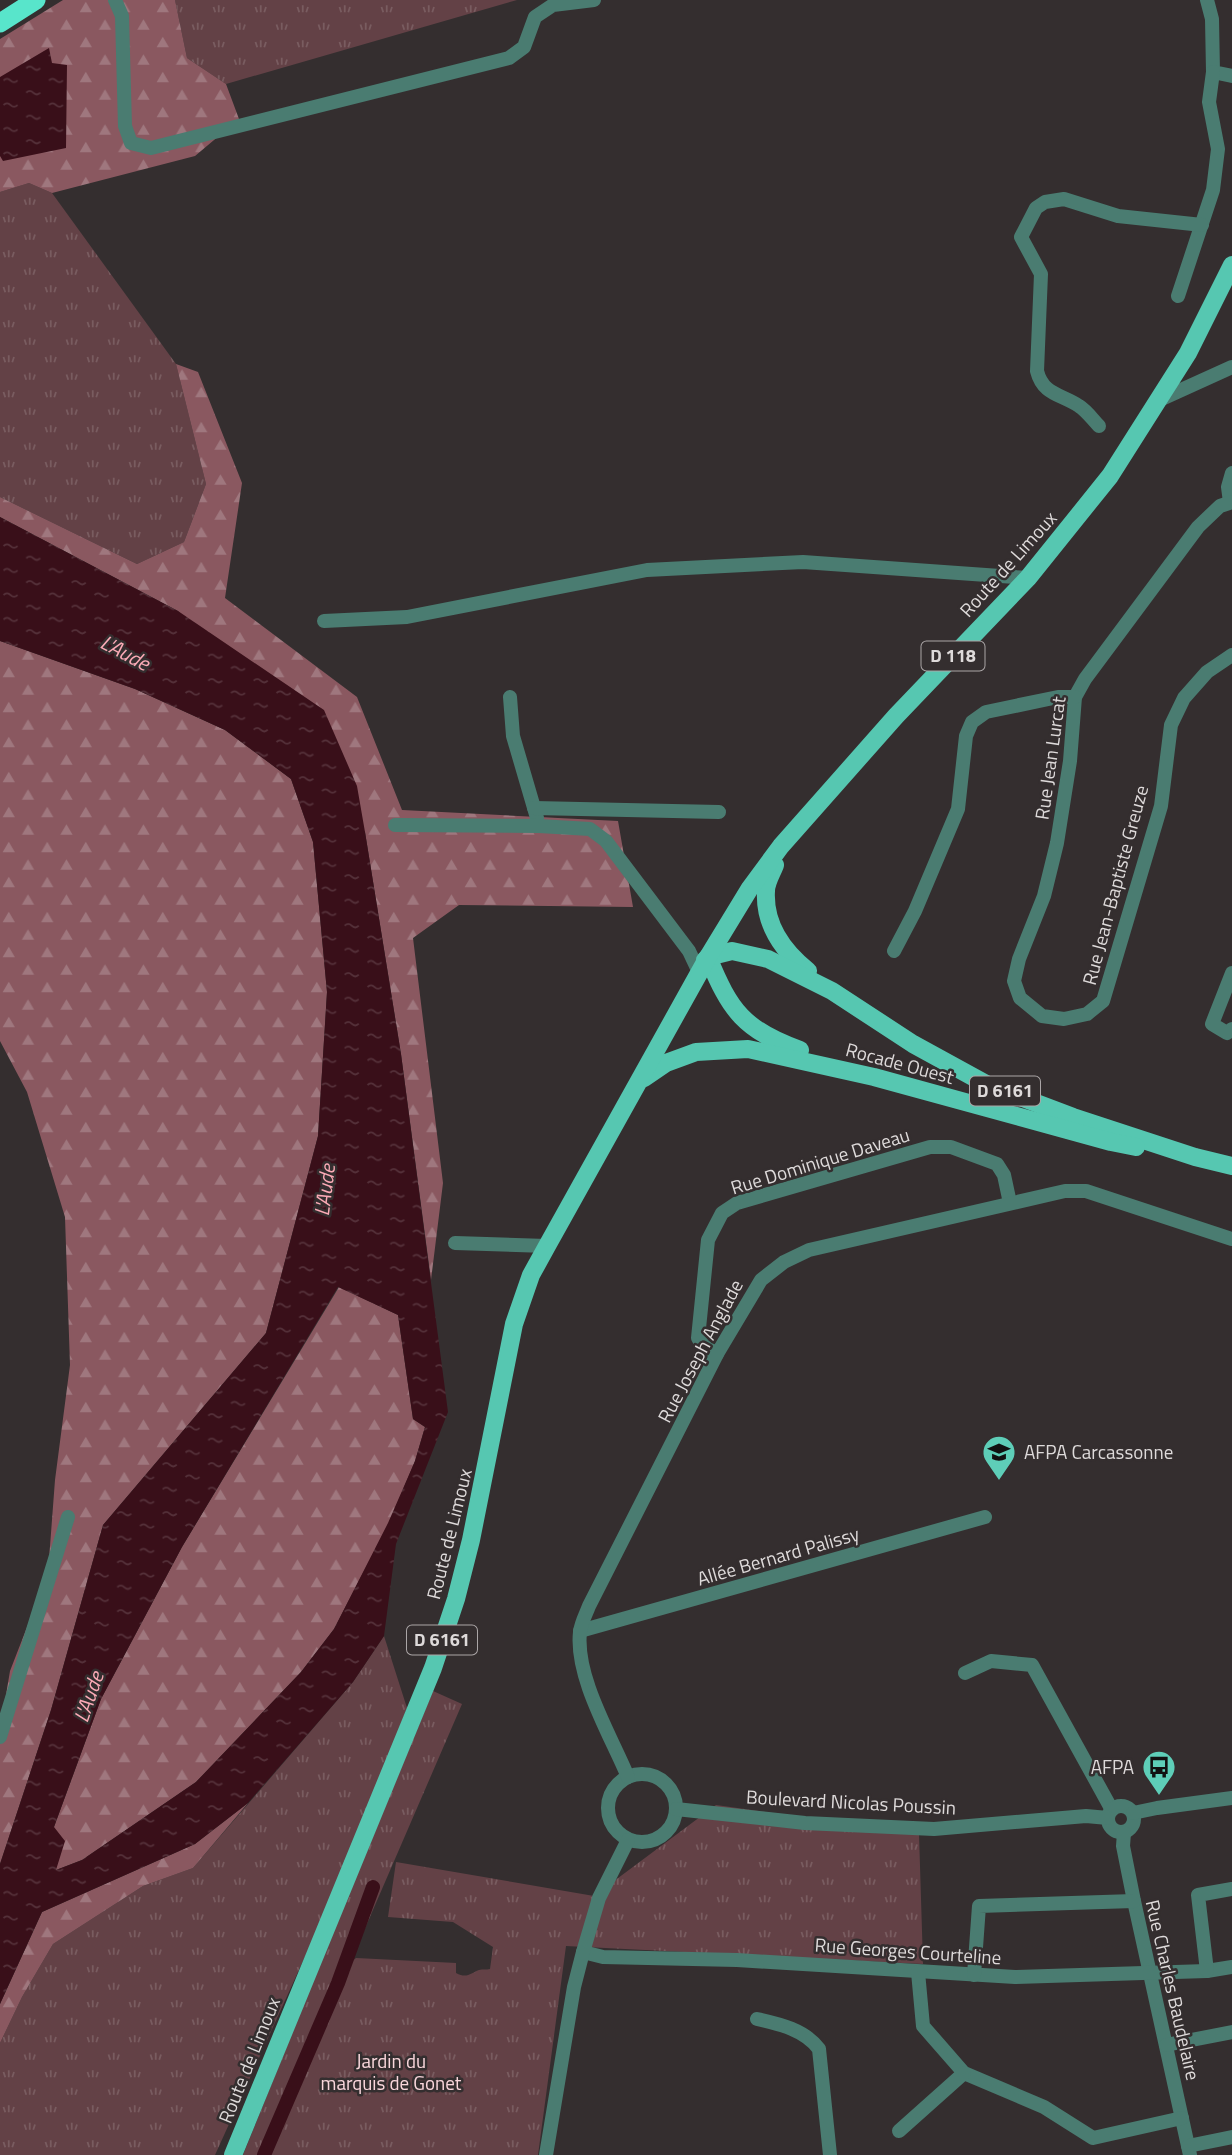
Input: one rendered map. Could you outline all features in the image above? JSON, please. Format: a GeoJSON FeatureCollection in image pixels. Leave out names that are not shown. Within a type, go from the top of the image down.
{"type":"FeatureCollection","features":[{"type":"Feature","properties":{"kind":"highway"},"geometry":{"type":"LineString","coordinates":[[0,23],[36,0]]}},
{"type":"Feature","properties":{"kind":"main road","name":"D 118"},"geometry":{"type":"LineString","coordinates":[[1157,401],[1188,353],[1232,265]]}},
{"type":"Feature","properties":{"kind":"main road","name":"Route de Limoux"},"geometry":{"type":"LineString","coordinates":[[781,846],[896,716],[1028,578],[1119,462],[1157,401]]}},
{"type":"Feature","properties":{"kind":"main road","name":"D 118"},"geometry":{"type":"LineString","coordinates":[[698,959],[781,846]]}},
{"type":"Feature","properties":{"kind":"main road","name":"Rocade Ouest"},"geometry":{"type":"LineString","coordinates":[[781,846],[766,889],[768,915],[776,938],[789,956],[832,991],[913,1044],[986,1084],[1073,1117],[1195,1157]]}},
{"type":"Feature","properties":{"kind":"main road","name":"Rocade Ouest"},"geometry":{"type":"LineString","coordinates":[[698,959],[732,951],[768,959],[832,991]]}},
{"type":"Feature","properties":{"kind":"main road"},"geometry":{"type":"LineString","coordinates":[[698,959],[750,1026],[780,1043],[874,1077]]}},
{"type":"Feature","properties":{"kind":"main road","name":"D 6161"},"geometry":{"type":"LineString","coordinates":[[617,1118],[641,1079],[698,959]]}},
{"type":"Feature","properties":{"kind":"main road","name":"D 6161"},"geometry":{"type":"LineString","coordinates":[[617,1118],[631,1078],[698,959]]}},
{"type":"Feature","properties":{"kind":"main road","name":"Rocade Ouest"},"geometry":{"type":"LineString","coordinates":[[641,1079],[666,1063],[696,1052],[748,1049],[874,1077],[1111,1143],[1232,1166]]}},
{"type":"Feature","properties":{"kind":"main road","name":"Route de Limoux"},"geometry":{"type":"LineString","coordinates":[[233,2155],[435,1661],[456,1599],[471,1540],[514,1324],[531,1276],[617,1118]]}},
{"type":"Feature","properties":{"kind":"street"},"geometry":{"type":"LineString","coordinates":[[115,0],[122,16],[125,126],[131,143],[151,148],[509,58],[524,47],[535,17],[553,5],[594,0]]}},
{"type":"Feature","properties":{"kind":"street"},"geometry":{"type":"LineString","coordinates":[[1178,296],[1213,190],[1218,149],[1209,102],[1213,72],[1212,19],[1207,0]]}},
{"type":"Feature","properties":{"kind":"street"},"geometry":{"type":"LineString","coordinates":[[1213,72],[1232,76]]}},
{"type":"Feature","properties":{"kind":"street"},"geometry":{"type":"LineString","coordinates":[[1099,426],[1081,407],[1040,382],[1038,371],[1041,274],[1021,237],[1036,208],[1045,202],[1064,199],[1118,216],[1202,225]]}},
{"type":"Feature","properties":{"kind":"street"},"geometry":{"type":"LineString","coordinates":[[1157,401],[1232,367]]}},
{"type":"Feature","properties":{"kind":"street"},"geometry":{"type":"LineString","coordinates":[[1231,502],[1228,486],[1232,473]]}},
{"type":"Feature","properties":{"kind":"street","name":"Rue Jean Lurcat"},"geometry":{"type":"LineString","coordinates":[[1042,1016],[1020,998],[1014,981],[1018,959],[1044,896],[1057,843],[1070,761],[1075,697],[1085,679],[1198,527],[1220,506],[1231,502]]}},
{"type":"Feature","properties":{"kind":"street"},"geometry":{"type":"LineString","coordinates":[[324,621],[407,617],[647,570],[803,562],[1028,578]]}},
{"type":"Feature","properties":{"kind":"street","name":"Rue Jean-Baptiste Greuze"},"geometry":{"type":"LineString","coordinates":[[1042,1016],[1064,1019],[1087,1014],[1103,1001],[1161,806],[1171,725],[1184,698],[1207,672],[1232,656]]}},
{"type":"Feature","properties":{"kind":"street"},"geometry":{"type":"LineString","coordinates":[[510,697],[513,736],[540,826]]}},
{"type":"Feature","properties":{"kind":"street"},"geometry":{"type":"LineString","coordinates":[[894,951],[934,870],[958,809],[966,736],[972,722],[986,712],[1058,697],[1075,697]]}},
{"type":"Feature","properties":{"kind":"street"},"geometry":{"type":"LineString","coordinates":[[534,808],[719,812]]}},
{"type":"Feature","properties":{"kind":"street"},"geometry":{"type":"LineString","coordinates":[[395,825],[590,829],[606,841],[698,959]]}},
{"type":"Feature","properties":{"kind":"street"},"geometry":{"type":"LineString","coordinates":[[1231,981],[1212,1024],[1227,1033],[1232,1029]]}},
{"type":"Feature","properties":{"kind":"street","name":"Rue Dominique Daveau"},"geometry":{"type":"LineString","coordinates":[[717,1354],[704,1346],[698,1338],[708,1240],[722,1213],[737,1203],[930,1147],[951,1147],[997,1164],[1004,1175],[1010,1203]]}},
{"type":"Feature","properties":{"kind":"street","name":"Rue Joseph Anglade"},"geometry":{"type":"LineString","coordinates":[[628,1777],[585,1679],[580,1631],[589,1606],[717,1354],[761,1280],[784,1262],[809,1250],[1065,1191],[1086,1191],[1232,1239]]}},
{"type":"Feature","properties":{"kind":"street"},"geometry":{"type":"LineString","coordinates":[[455,1243],[547,1246]]}},
{"type":"Feature","properties":{"kind":"street"},"geometry":{"type":"LineString","coordinates":[[0,1737],[68,1517]]}},
{"type":"Feature","properties":{"kind":"street","name":"Allée Bernard Palissy"},"geometry":{"type":"LineString","coordinates":[[580,1631],[985,1517]]}},
{"type":"Feature","properties":{"kind":"street"},"geometry":{"type":"LineString","coordinates":[[965,1673],[991,1661],[1032,1665],[1110,1814]]}},
{"type":"Feature","properties":{"kind":"street"},"geometry":{"type":"LineString","coordinates":[[636,1775],[651,1775],[662,1780],[671,1791],[676,1809],[674,1822],[660,1838],[638,1842],[628,1840],[620,1834],[612,1825],[608,1812],[609,1800],[616,1787],[628,1777],[636,1775]]}},
{"type":"Feature","properties":{"kind":"street"},"geometry":{"type":"LineString","coordinates":[[1133,1813],[1232,1798]]}},
{"type":"Feature","properties":{"kind":"street"},"geometry":{"type":"LineString","coordinates":[[1119,1806],[1124,1806],[1133,1813],[1134,1825],[1124,1833],[1112,1830],[1108,1822],[1110,1814],[1119,1806]]}},
{"type":"Feature","properties":{"kind":"street","name":"Boulevard Nicolas Poussin"},"geometry":{"type":"LineString","coordinates":[[676,1809],[805,1823],[934,1829],[1110,1814]]}},
{"type":"Feature","properties":{"kind":"street","name":"Rue Charles Baudelaire"},"geometry":{"type":"LineString","coordinates":[[1124,1833],[1123,1846],[1134,1901],[1189,2151]]}},
{"type":"Feature","properties":{"kind":"street"},"geometry":{"type":"LineString","coordinates":[[546,2155],[574,1987],[583,1952],[599,1898],[628,1840]]}},
{"type":"Feature","properties":{"kind":"street"},"geometry":{"type":"LineString","coordinates":[[1207,1971],[1198,1895],[1232,1889]]}},
{"type":"Feature","properties":{"kind":"street"},"geometry":{"type":"LineString","coordinates":[[974,1975],[979,1906],[1134,1901]]}},
{"type":"Feature","properties":{"kind":"street","name":"Rue Georges Courteline"},"geometry":{"type":"LineString","coordinates":[[583,1952],[603,1957],[737,1959],[1015,1977],[1207,1971],[1232,1967]]}},
{"type":"Feature","properties":{"kind":"street"},"geometry":{"type":"LineString","coordinates":[[918,1972],[923,2026],[964,2073],[1044,2107],[1093,2138],[1182,2118]]}},
{"type":"Feature","properties":{"kind":"street"},"geometry":{"type":"LineString","coordinates":[[757,2018],[782,2024],[812,2040],[819,2049],[830,2155]]}},
{"type":"Feature","properties":{"kind":"street"},"geometry":{"type":"LineString","coordinates":[[1166,2045],[1232,2032]]}},
{"type":"Feature","properties":{"kind":"street"},"geometry":{"type":"LineString","coordinates":[[899,2131],[964,2073]]}},
{"type":"Feature","properties":{"kind":"street"},"geometry":{"type":"LineString","coordinates":[[1189,2151],[1232,2137]]}},
{"type":"Feature","properties":{"kind":"green space"},"geometry":{"type":"Polygon","coordinates":[[[63,0],[175,0],[187,58],[226,84],[239,119],[195,156],[52,193],[29,183],[0,192],[0,39],[63,0]]]}},
{"type":"Feature","properties":{"kind":"green space"},"geometry":{"type":"Polygon","coordinates":[[[175,0],[517,0],[226,84],[187,58],[175,0]]]}},
{"type":"Feature","properties":{"kind":"green space"},"geometry":{"type":"Polygon","coordinates":[[[29,183],[52,193],[176,364],[206,484],[184,542],[137,564],[0,497],[0,192],[29,183]]]}},
{"type":"Feature","properties":{"kind":"green space"},"geometry":{"type":"Polygon","coordinates":[[[176,364],[198,372],[242,483],[225,598],[357,697],[402,810],[618,821],[633,907],[459,905],[413,938],[443,1183],[431,1280],[401,1054],[365,832],[178,611],[0,517],[0,497],[137,564],[184,542],[206,484],[176,364]]]}},
{"type":"Feature","properties":{"kind":"green space"},"geometry":{"type":"Polygon","coordinates":[[[0,641],[135,689],[225,730],[291,779],[313,842],[327,992],[318,1136],[266,1333],[103,1525],[51,1710],[0,1864],[0,1731],[10,1671],[48,1573],[55,1480],[70,1365],[65,1217],[27,1092],[0,1041],[0,641]]]}},
{"type":"Feature","properties":{"kind":"green space"},"geometry":{"type":"Polygon","coordinates":[[[339,1287],[398,1315],[413,1419],[425,1427],[415,1461],[389,1523],[334,1629],[301,1672],[196,1782],[82,1860],[56,1870],[54,1827],[101,1699],[182,1547],[339,1287]]]}},
{"type":"Feature","properties":{"kind":"green space"},"geometry":{"type":"Polygon","coordinates":[[[384,1636],[407,1708],[351,1855],[215,2155],[0,2155],[0,2043],[22,1997],[53,1944],[143,1886],[193,1868],[353,1682],[384,1636]]]}},
{"type":"Feature","properties":{"kind":"green space","name":"Jardin du marquis de Gonet"},"geometry":{"type":"Polygon","coordinates":[[[433,1691],[462,1704],[350,1963],[356,1958],[456,1963],[456,1973],[463,1975],[490,1969],[493,1947],[453,1922],[388,1917],[396,1862],[594,1896],[716,1805],[919,1834],[923,1964],[566,1946],[538,2155],[243,2155],[433,1691]]]}},
{"type":"Feature","properties":{"kind":"green space"},"geometry":{"type":"Polygon","coordinates":[[[248,1803],[193,1868],[143,1886],[53,1944],[22,1997],[0,2043],[0,2004],[42,1912],[195,1844],[248,1803]]]}},
{"type":"Feature","properties":{"kind":"water"},"geometry":{"type":"Polygon","coordinates":[[[49,48],[52,63],[67,65],[66,148],[3,161],[0,156],[0,77],[49,48]]]}},
{"type":"Feature","properties":{"kind":"water","name":"L'Aude"},"geometry":{"type":"Polygon","coordinates":[[[0,517],[178,611],[324,710],[357,786],[401,1054],[448,1412],[396,1544],[384,1636],[353,1682],[248,1803],[195,1844],[42,1912],[0,2004],[0,1864],[51,1710],[103,1525],[266,1333],[318,1136],[327,992],[313,842],[291,779],[225,730],[135,689],[0,641],[0,517]],[[338,1287],[182,1547],[101,1699],[54,1827],[65,1841],[56,1870],[82,1860],[196,1782],[301,1672],[334,1629],[388,1523],[415,1461],[425,1427],[413,1419],[398,1315],[338,1287]]]}},
{"type":"Feature","properties":{"kind":"waterway"},"geometry":{"type":"LineString","coordinates":[[264,2155],[338,1983],[373,1887]]}},
{"type":"Feature","properties":{"kind":"place","name":"AFPA Carcassonne"},"geometry":{"type":"Point","coordinates":[999,1482]}},
{"type":"Feature","properties":{"kind":"place","name":"AFPA"},"geometry":{"type":"Point","coordinates":[1159,1797]}}]}
